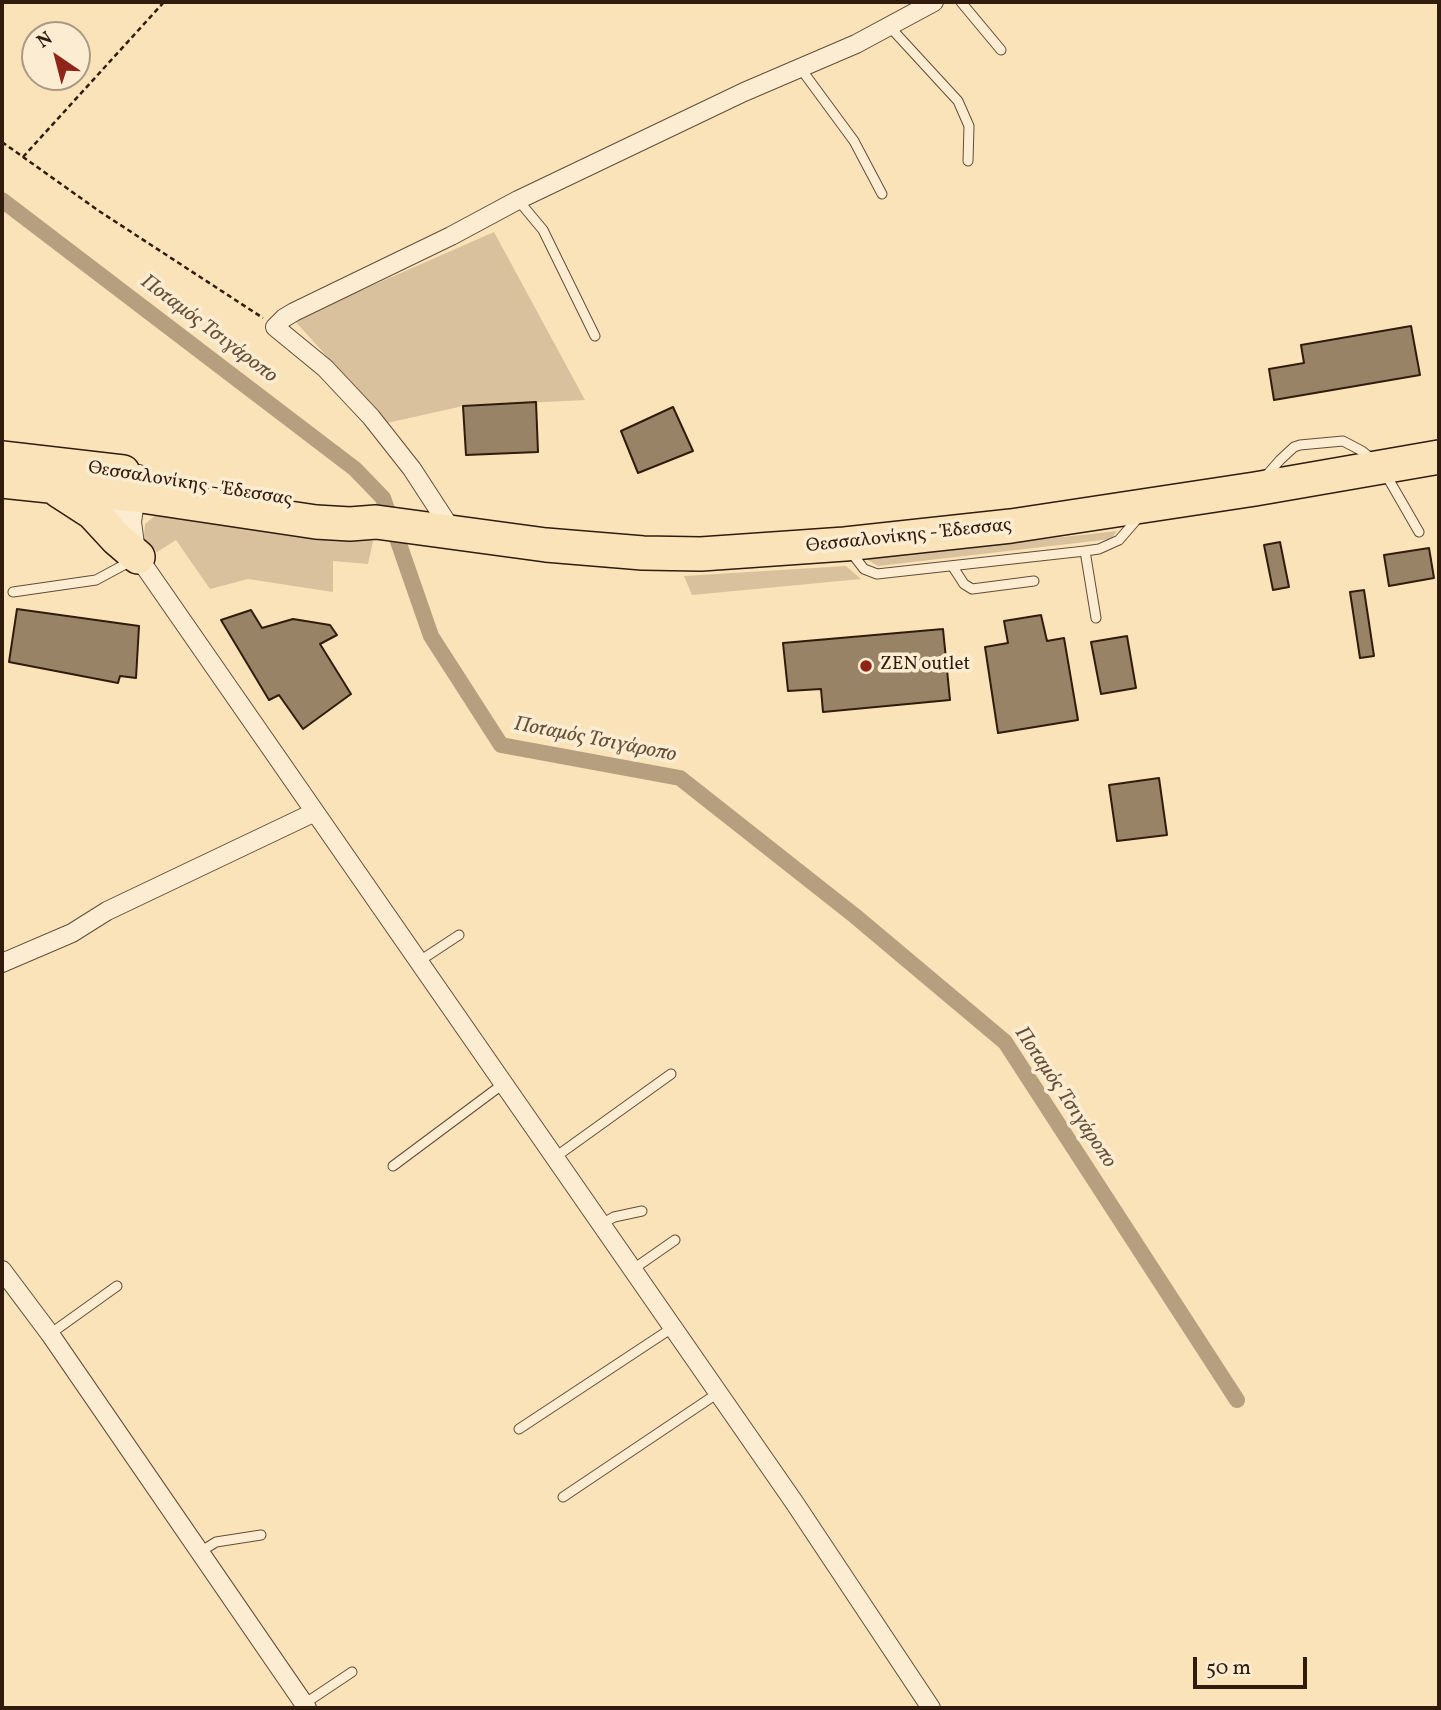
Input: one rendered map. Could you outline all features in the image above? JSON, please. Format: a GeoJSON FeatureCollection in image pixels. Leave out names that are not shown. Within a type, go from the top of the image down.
{"type":"FeatureCollection","features":[{"type":"Feature","properties":{"kind":"highway","name":"Θεσσαλονίκης - Έδεσσας"},"geometry":{"type":"LineString","coordinates":[[3,463],[131,484],[354,513],[376,522],[547,545],[643,553],[701,554],[845,544],[1011,526],[1255,489],[1439,457]]}},
{"type":"Feature","properties":{"kind":"highway","name":"Θεσσαλονίκης - Έδεσσας"},"geometry":{"type":"LineString","coordinates":[[3,463],[51,487],[131,484]]}},
{"type":"Feature","properties":{"kind":"highway"},"geometry":{"type":"LineString","coordinates":[[51,487],[82,504],[138,557]]}},
{"type":"Feature","properties":{"kind":"street"},"geometry":{"type":"LineString","coordinates":[[446,531],[412,469],[371,417],[325,369],[275,327],[294,312],[407,258],[518,200],[744,92],[801,69],[934,2]]}},
{"type":"Feature","properties":{"kind":"street"},"geometry":{"type":"LineString","coordinates":[[131,484],[132,522],[138,557],[794,1502],[931,1708]]}},
{"type":"Feature","properties":{"kind":"street"},"geometry":{"type":"LineString","coordinates":[[3,960],[72,933],[107,911],[315,812]]}},
{"type":"Feature","properties":{"kind":"street"},"geometry":{"type":"LineString","coordinates":[[2,1270],[50,1334],[305,1706]]}},
{"type":"Feature","properties":{"kind":"lane"},"geometry":{"type":"LineString","coordinates":[[961,2],[1001,50]]}},
{"type":"Feature","properties":{"kind":"lane"},"geometry":{"type":"LineString","coordinates":[[889,26],[958,101],[969,126],[968,161]]}},
{"type":"Feature","properties":{"kind":"lane"},"geometry":{"type":"LineString","coordinates":[[801,69],[854,142],[882,194]]}},
{"type":"Feature","properties":{"kind":"lane"},"geometry":{"type":"LineString","coordinates":[[518,200],[543,230],[595,337]]}},
{"type":"Feature","properties":{"kind":"lane"},"geometry":{"type":"LineString","coordinates":[[1382,467],[1419,532]]}},
{"type":"Feature","properties":{"kind":"lane"},"geometry":{"type":"LineString","coordinates":[[845,544],[864,569],[872,573],[1085,551],[1099,549],[1119,540],[1148,506]]}},
{"type":"Feature","properties":{"kind":"lane"},"geometry":{"type":"LineString","coordinates":[[1085,551],[1096,618]]}},
{"type":"Feature","properties":{"kind":"lane"},"geometry":{"type":"LineString","coordinates":[[13,592],[96,580],[138,557]]}},
{"type":"Feature","properties":{"kind":"lane"},"geometry":{"type":"LineString","coordinates":[[953,566],[964,584],[972,589],[1034,581]]}},
{"type":"Feature","properties":{"kind":"lane"},"geometry":{"type":"LineString","coordinates":[[418,962],[459,935]]}},
{"type":"Feature","properties":{"kind":"lane"},"geometry":{"type":"LineString","coordinates":[[554,1158],[671,1074]]}},
{"type":"Feature","properties":{"kind":"lane"},"geometry":{"type":"LineString","coordinates":[[393,1166],[503,1084]]}},
{"type":"Feature","properties":{"kind":"lane"},"geometry":{"type":"LineString","coordinates":[[600,1225],[614,1216],[642,1211]]}},
{"type":"Feature","properties":{"kind":"lane"},"geometry":{"type":"LineString","coordinates":[[632,1270],[675,1240]]}},
{"type":"Feature","properties":{"kind":"lane"},"geometry":{"type":"LineString","coordinates":[[50,1334],[117,1286]]}},
{"type":"Feature","properties":{"kind":"lane"},"geometry":{"type":"LineString","coordinates":[[519,1429],[673,1328]]}},
{"type":"Feature","properties":{"kind":"lane"},"geometry":{"type":"LineString","coordinates":[[564,1497],[718,1393]]}},
{"type":"Feature","properties":{"kind":"lane"},"geometry":{"type":"LineString","coordinates":[[200,1552],[216,1542],[261,1535]]}},
{"type":"Feature","properties":{"kind":"lane"},"geometry":{"type":"LineString","coordinates":[[305,1706],[352,1672]]}},
{"type":"Feature","properties":{"kind":"path"},"geometry":{"type":"LineString","coordinates":[[23,158],[164,2]]}},
{"type":"Feature","properties":{"kind":"path"},"geometry":{"type":"LineString","coordinates":[[2,142],[99,211],[275,327]]}},
{"type":"Feature","properties":{"kind":"shaded area"},"geometry":{"type":"Polygon","coordinates":[[[494,232],[585,400],[463,406],[387,423],[294,320],[494,232]]]}},
{"type":"Feature","properties":{"kind":"shaded area"},"geometry":{"type":"Polygon","coordinates":[[[157,514],[373,541],[368,564],[333,561],[333,592],[248,579],[210,589],[176,540],[157,552],[144,537],[145,524],[157,514]]]}},
{"type":"Feature","properties":{"kind":"shaded area"},"geometry":{"type":"Polygon","coordinates":[[[1117,531],[1111,539],[878,566],[866,559],[1117,531]]]}},
{"type":"Feature","properties":{"kind":"shaded area"},"geometry":{"type":"Polygon","coordinates":[[[846,566],[861,579],[692,595],[684,576],[846,566]]]}},
{"type":"Feature","properties":{"kind":"building"},"geometry":{"type":"Polygon","coordinates":[[[1411,326],[1420,375],[1274,400],[1269,369],[1304,363],[1301,345],[1411,326]]]}},
{"type":"Feature","properties":{"kind":"building"},"geometry":{"type":"Polygon","coordinates":[[[536,402],[538,452],[466,455],[463,406],[536,402]]]}},
{"type":"Feature","properties":{"kind":"building"},"geometry":{"type":"Polygon","coordinates":[[[673,407],[693,451],[638,473],[621,431],[673,407]]]}},
{"type":"Feature","properties":{"kind":"building"},"geometry":{"type":"Polygon","coordinates":[[[1280,542],[1289,587],[1273,590],[1264,545],[1280,542]]]}},
{"type":"Feature","properties":{"kind":"building"},"geometry":{"type":"Polygon","coordinates":[[[1429,548],[1434,578],[1389,586],[1384,555],[1429,548]]]}},
{"type":"Feature","properties":{"kind":"building"},"geometry":{"type":"Polygon","coordinates":[[[1364,590],[1374,656],[1360,658],[1350,592],[1364,590]]]}},
{"type":"Feature","properties":{"kind":"building"},"geometry":{"type":"Polygon","coordinates":[[[17,609],[139,626],[136,678],[120,676],[118,683],[9,662],[17,609]]]}},
{"type":"Feature","properties":{"kind":"building"},"geometry":{"type":"Polygon","coordinates":[[[251,610],[262,628],[293,619],[330,625],[337,635],[320,644],[351,694],[303,729],[279,695],[269,700],[221,620],[251,610]]]}},
{"type":"Feature","properties":{"kind":"building"},"geometry":{"type":"Polygon","coordinates":[[[1041,615],[1047,641],[1064,638],[1078,720],[998,733],[985,647],[1008,643],[1004,621],[1041,615]]]}},
{"type":"Feature","properties":{"kind":"building","name":"ZEN outlet"},"geometry":{"type":"Polygon","coordinates":[[[943,629],[950,700],[823,712],[821,689],[788,691],[783,643],[943,629]]]}},
{"type":"Feature","properties":{"kind":"building"},"geometry":{"type":"Polygon","coordinates":[[[1127,636],[1136,688],[1101,694],[1091,642],[1127,636]]]}},
{"type":"Feature","properties":{"kind":"building"},"geometry":{"type":"Polygon","coordinates":[[[1159,778],[1167,835],[1117,841],[1109,785],[1159,778]]]}},
{"type":"Feature","properties":{"kind":"waterway","name":"Ποταμός Τσιγάροπο"},"geometry":{"type":"LineString","coordinates":[[2,200],[355,469],[383,498],[431,636],[501,745],[680,778],[855,916],[1005,1042],[1237,1400]]}},
{"type":"Feature","properties":{"kind":"place","name":"ZEN outlet"},"geometry":{"type":"Point","coordinates":[866,666]}}]}
